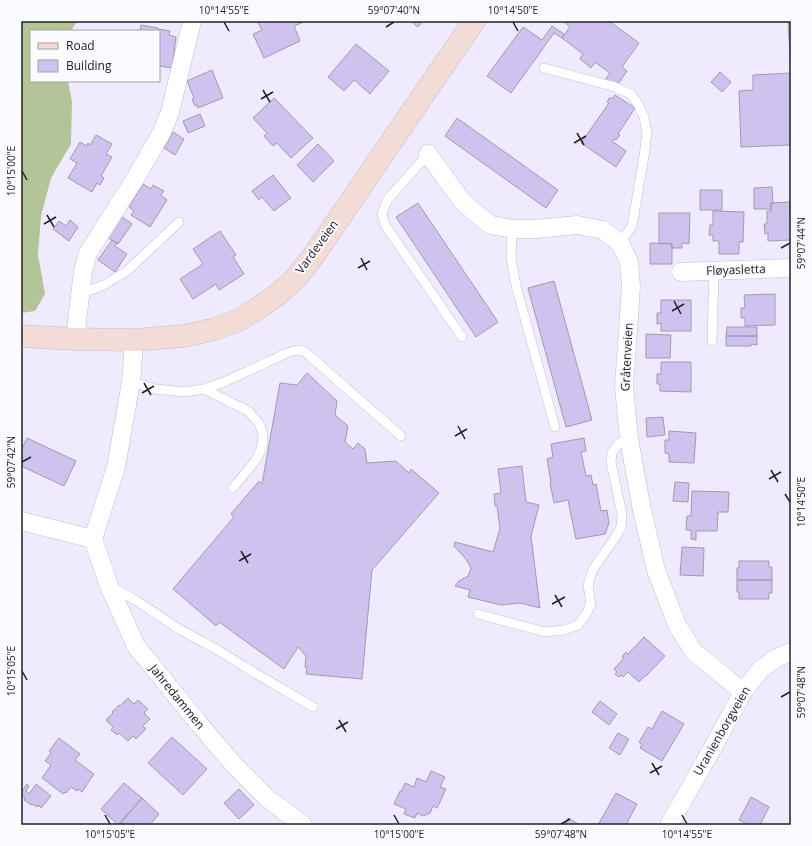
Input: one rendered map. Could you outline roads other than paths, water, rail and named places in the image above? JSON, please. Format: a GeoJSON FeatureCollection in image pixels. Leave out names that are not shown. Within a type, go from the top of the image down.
{"type":"FeatureCollection","features":[{"type":"Feature","properties":{"kind":"street"},"geometry":{"type":"LineString","coordinates":[[75,339],[83,271],[88,253],[135,179],[162,132],[170,112],[192,21]]}},
{"type":"Feature","properties":{"kind":"street","name":"Vardeveien"},"geometry":{"type":"LineString","coordinates":[[21,336],[134,340],[183,336],[211,330],[237,321],[257,309],[277,295],[295,278],[314,254],[474,21]]}},
{"type":"Feature","properties":{"kind":"street","name":"Gråtenveien"},"geometry":{"type":"LineString","coordinates":[[428,154],[462,201],[491,225],[512,229],[577,226],[603,230],[620,243],[629,262],[630,286],[624,386],[629,439],[642,510],[656,570],[677,625],[694,652],[743,692]]}},
{"type":"Feature","properties":{"kind":"street","name":"Fløyasletta"},"geometry":{"type":"LineString","coordinates":[[681,272],[791,268]]}},
{"type":"Feature","properties":{"kind":"street"},"geometry":{"type":"LineString","coordinates":[[21,521],[93,539],[116,467],[131,382],[134,340]]}},
{"type":"Feature","properties":{"kind":"street","name":"Jahredammen"},"geometry":{"type":"LineString","coordinates":[[93,539],[109,586],[136,646],[235,766],[267,798],[303,825]]}},
{"type":"Feature","properties":{"kind":"street","name":"Uranienborgveien"},"geometry":{"type":"LineString","coordinates":[[668,825],[711,752],[743,692],[760,670],[776,658],[791,652]]}},
{"type":"Feature","properties":{"kind":"lane"},"geometry":{"type":"LineString","coordinates":[[544,68],[612,86],[631,94],[644,117],[647,133],[632,226],[620,243]]}},
{"type":"Feature","properties":{"kind":"lane"},"geometry":{"type":"LineString","coordinates":[[428,154],[388,199],[382,213],[385,226],[462,337]]}},
{"type":"Feature","properties":{"kind":"lane"},"geometry":{"type":"LineString","coordinates":[[80,294],[104,285],[127,271],[180,222]]}},
{"type":"Feature","properties":{"kind":"lane"},"geometry":{"type":"LineString","coordinates":[[512,229],[511,257],[516,286],[555,427]]}},
{"type":"Feature","properties":{"kind":"lane"},"geometry":{"type":"LineString","coordinates":[[712,341],[714,271]]}},
{"type":"Feature","properties":{"kind":"lane"},"geometry":{"type":"LineString","coordinates":[[131,382],[156,389],[184,392],[204,389],[224,382],[287,352],[297,350],[304,351],[401,436]]}},
{"type":"Feature","properties":{"kind":"lane"},"geometry":{"type":"LineString","coordinates":[[204,389],[248,411],[259,423],[263,434],[262,447],[256,460],[233,488]]}},
{"type":"Feature","properties":{"kind":"lane"},"geometry":{"type":"LineString","coordinates":[[478,614],[545,632],[564,630],[578,625],[585,616],[591,604],[588,585],[593,569],[621,527],[622,514],[611,462],[612,452],[619,444],[629,439]]}},
{"type":"Feature","properties":{"kind":"lane"},"geometry":{"type":"LineString","coordinates":[[109,586],[137,601],[179,628],[313,706]]}}]}
